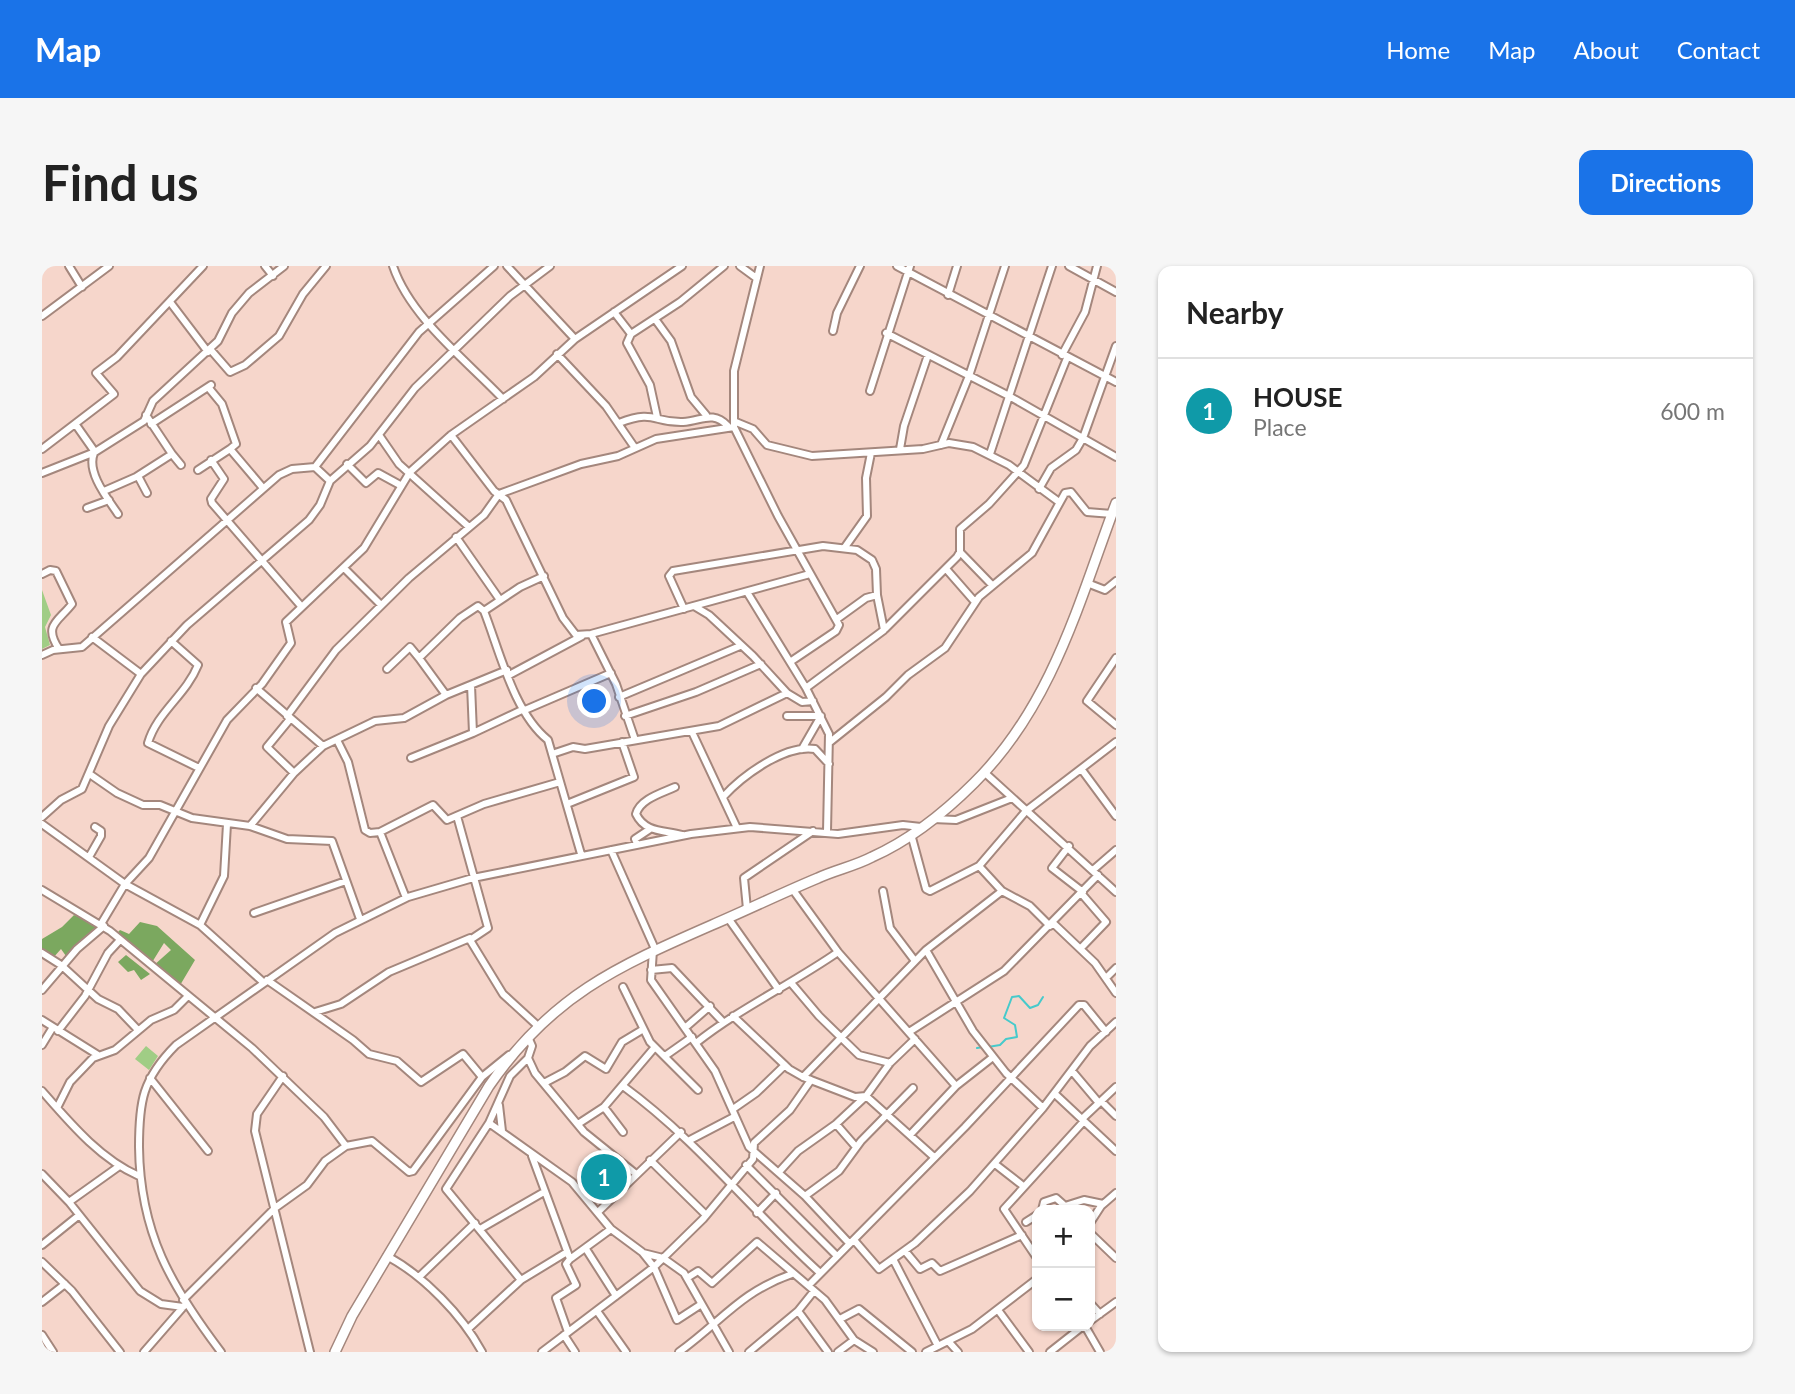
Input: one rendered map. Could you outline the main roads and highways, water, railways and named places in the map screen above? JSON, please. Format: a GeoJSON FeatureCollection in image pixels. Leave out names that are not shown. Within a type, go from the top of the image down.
{"type":"FeatureCollection","features":[{"type":"Feature","properties":{"kind":"main road"},"geometry":{"type":"LineString","coordinates":[[335,1352],[352,1316],[489,1086],[514,1051],[539,1027],[588,986],[654,950],[817,878],[876,856],[933,819],[984,772],[1042,693],[1116,503]]}},
{"type":"Feature","properties":{"kind":"waterway"},"geometry":{"type":"LineString","coordinates":[[988,1047],[1017,1037],[1015,1025],[1004,1018],[1012,997],[1019,996],[1030,1008],[1038,1005],[1043,997]]}},
{"type":"Feature","properties":{"kind":"waterway"},"geometry":{"type":"LineString","coordinates":[[977,1048],[983,1047]]}},
{"type":"Feature","properties":{"kind":"place","name":"HOUSE"},"geometry":{"type":"Point","coordinates":[604,1177]}}]}
